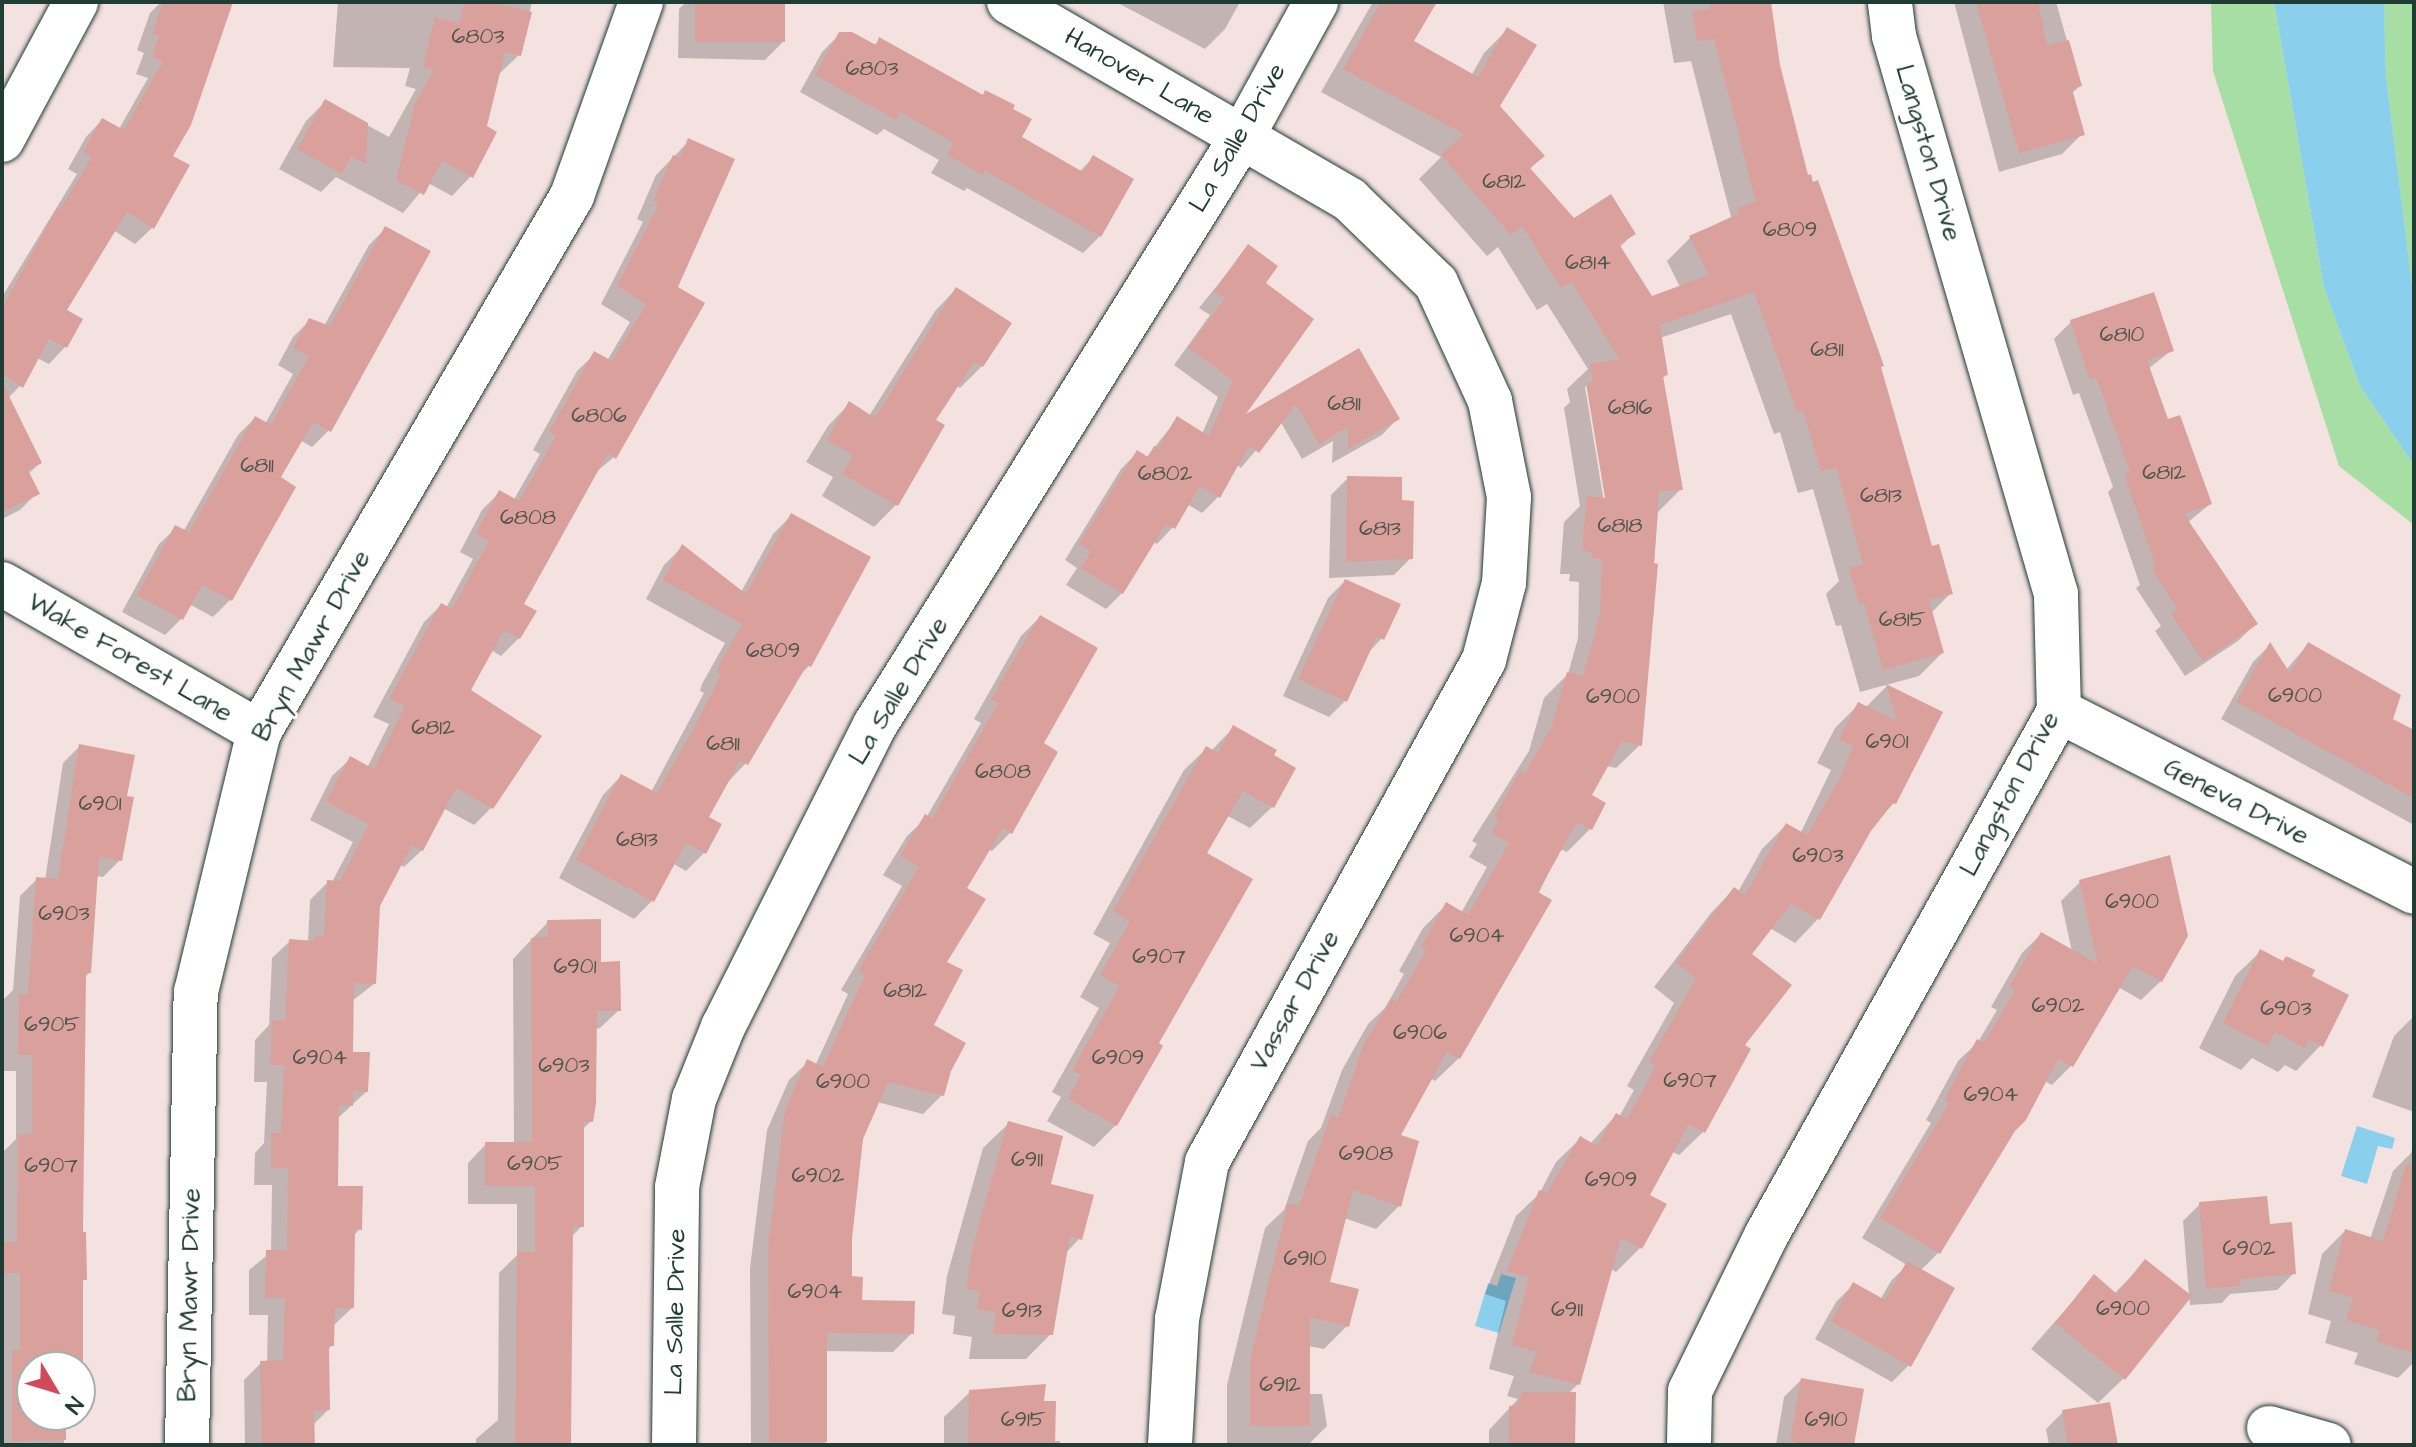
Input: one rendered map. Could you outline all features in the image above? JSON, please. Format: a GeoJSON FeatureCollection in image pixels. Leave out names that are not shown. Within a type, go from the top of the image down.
{"type":"FeatureCollection","features":[{"type":"Feature","properties":{"kind":"street"},"geometry":{"type":"LineString","coordinates":[[2,140],[76,2]]}},
{"type":"Feature","properties":{"kind":"street","name":"Bryn Mawr Drive"},"geometry":{"type":"LineString","coordinates":[[187,1445],[196,992],[259,732],[572,196],[641,2]]}},
{"type":"Feature","properties":{"kind":"street","name":"Hanover Lane"},"geometry":{"type":"LineString","coordinates":[[1009,2],[1243,135],[1350,200],[1436,283],[1490,401],[1509,497],[1504,583]]}},
{"type":"Feature","properties":{"kind":"street","name":"La Salle Drive"},"geometry":{"type":"LineString","coordinates":[[674,1445],[677,1187],[694,1099],[723,1027],[875,725],[1243,135],[1316,2]]}},
{"type":"Feature","properties":{"kind":"street","name":"Langston Drive"},"geometry":{"type":"LineString","coordinates":[[1689,1445],[1690,1391],[1767,1234],[2059,711],[2056,594],[1894,36],[1890,2]]}},
{"type":"Feature","properties":{"kind":"street","name":"Vassar Drive"},"geometry":{"type":"LineString","coordinates":[[1170,1445],[1177,1319],[1207,1162],[1484,660],[1504,583]]}},
{"type":"Feature","properties":{"kind":"street","name":"Wake Forest Lane"},"geometry":{"type":"LineString","coordinates":[[2,584],[259,732]]}},
{"type":"Feature","properties":{"kind":"street","name":"Geneva Drive"},"geometry":{"type":"LineString","coordinates":[[2059,711],[2414,892]]}},
{"type":"Feature","properties":{"kind":"street"},"geometry":{"type":"LineString","coordinates":[[2269,1428],[2329,1445]]}},
{"type":"Feature","properties":{"kind":"green space"},"geometry":{"type":"Polygon","coordinates":[[[2211,2],[2274,2],[2324,288],[2360,386],[2414,465],[2414,525],[2339,466],[2213,71],[2211,2]]]}},
{"type":"Feature","properties":{"kind":"green space"},"geometry":{"type":"Polygon","coordinates":[[[2384,2],[2414,2],[2414,301],[2386,77],[2384,2]]]}},
{"type":"Feature","properties":{"kind":"water"},"geometry":{"type":"Polygon","coordinates":[[[2274,2],[2384,2],[2386,77],[2414,301],[2414,465],[2360,386],[2324,288],[2274,2]]]}},
{"type":"Feature","properties":{"kind":"water"},"geometry":{"type":"Polygon","coordinates":[[[2357,1126],[2395,1138],[2392,1149],[2378,1146],[2367,1184],[2341,1176],[2357,1126]]]}},
{"type":"Feature","properties":{"kind":"water"},"geometry":{"type":"Polygon","coordinates":[[[1501,1274],[1516,1278],[1499,1333],[1475,1326],[1488,1283],[1497,1286],[1501,1274]]]}},
{"type":"Feature","properties":{"kind":"building"},"geometry":{"type":"Polygon","coordinates":[[[163,2],[233,2],[191,125],[173,156],[190,165],[154,229],[127,212],[67,310],[83,319],[67,348],[49,339],[23,388],[2,374],[2,308],[57,208],[60,210],[92,157],[83,152],[102,118],[124,130],[163,61],[152,57],[159,36],[152,34],[163,2]]]}},
{"type":"Feature","properties":{"kind":"building"},"geometry":{"type":"Polygon","coordinates":[[[464,2],[490,2],[532,12],[521,56],[505,52],[487,126],[497,132],[473,178],[442,161],[424,195],[396,180],[415,103],[434,70],[423,67],[435,17],[459,23],[464,2]]]}},
{"type":"Feature","properties":{"kind":"building"},"geometry":{"type":"Polygon","coordinates":[[[695,2],[785,2],[785,42],[695,42],[695,2]]]}},
{"type":"Feature","properties":{"kind":"building"},"geometry":{"type":"Polygon","coordinates":[[[1381,2],[1437,2],[1414,41],[1478,77],[1507,27],[1537,45],[1500,106],[1545,156],[1530,168],[1574,218],[1611,194],[1636,234],[1619,244],[1652,296],[1709,275],[1689,236],[1739,214],[1737,208],[1756,202],[1714,39],[1697,41],[1692,11],[1710,9],[1709,2],[1771,2],[1780,65],[1808,175],[1811,174],[1813,182],[1818,180],[1884,366],[1881,367],[1932,546],[1939,544],[1953,594],[1929,600],[1944,653],[1883,670],[1864,603],[1859,604],[1849,568],[1863,564],[1836,467],[1821,471],[1803,410],[1797,412],[1754,292],[1660,325],[1668,375],[1663,376],[1683,490],[1659,491],[1654,563],[1658,564],[1642,746],[1622,741],[1592,795],[1606,803],[1592,830],[1577,822],[1538,892],[1552,900],[1460,1059],[1447,1052],[1401,1135],[1419,1141],[1401,1207],[1353,1190],[1330,1282],[1359,1289],[1349,1327],[1310,1317],[1310,1426],[1250,1426],[1250,1360],[1288,1203],[1299,1206],[1331,1115],[1338,1118],[1364,1044],[1391,999],[1397,1001],[1426,950],[1421,947],[1446,902],[1468,915],[1509,843],[1491,833],[1499,820],[1494,817],[1520,771],[1525,773],[1552,726],[1567,672],[1583,676],[1600,613],[1602,559],[1591,558],[1592,552],[1582,551],[1587,496],[1605,498],[1586,383],[1593,382],[1590,364],[1620,359],[1571,282],[1561,288],[1522,226],[1511,235],[1441,155],[1464,134],[1343,69],[1381,2]]]}},
{"type":"Feature","properties":{"kind":"building"},"geometry":{"type":"Polygon","coordinates":[[[1976,2],[2038,2],[2047,46],[2069,40],[2082,86],[2072,89],[2085,135],[2019,153],[1976,2]]]}},
{"type":"Feature","properties":{"kind":"building"},"geometry":{"type":"Polygon","coordinates":[[[839,32],[852,32],[876,45],[879,37],[983,95],[985,90],[1015,105],[1013,109],[1032,119],[1022,137],[1083,172],[1093,155],[1134,179],[1101,237],[985,171],[983,175],[947,155],[954,143],[900,112],[896,120],[815,75],[839,32]]]}},
{"type":"Feature","properties":{"kind":"building"},"geometry":{"type":"Polygon","coordinates":[[[325,99],[368,123],[366,164],[351,156],[342,174],[297,149],[325,99]]]}},
{"type":"Feature","properties":{"kind":"building"},"geometry":{"type":"Polygon","coordinates":[[[688,138],[735,159],[678,287],[705,303],[616,459],[608,453],[524,604],[537,611],[520,639],[504,630],[471,690],[542,736],[493,809],[456,788],[423,851],[412,845],[380,906],[376,984],[354,983],[353,1052],[370,1052],[368,1092],[353,1091],[353,1106],[339,1105],[338,1186],[363,1186],[362,1230],[355,1229],[354,1308],[335,1308],[334,1346],[329,1346],[330,1410],[314,1411],[315,1445],[262,1445],[260,1361],[283,1360],[285,1298],[265,1298],[266,1250],[287,1250],[288,1168],[271,1168],[271,1133],[281,1133],[284,1065],[270,1065],[272,1020],[285,1021],[289,939],[315,941],[315,936],[324,937],[327,880],[340,881],[369,824],[326,802],[350,756],[374,769],[405,706],[389,699],[441,603],[452,609],[489,541],[476,534],[499,490],[519,501],[556,436],[549,432],[594,351],[612,361],[646,304],[617,286],[659,204],[653,201],[673,155],[680,158],[688,138]]]}},
{"type":"Feature","properties":{"kind":"building"},"geometry":{"type":"Polygon","coordinates":[[[385,226],[431,251],[331,432],[313,422],[281,477],[296,487],[232,601],[202,585],[183,620],[137,595],[175,525],[189,532],[255,416],[271,425],[309,356],[293,348],[309,318],[330,326],[385,226]]]}},
{"type":"Feature","properties":{"kind":"building"},"geometry":{"type":"Polygon","coordinates":[[[1248,244],[1278,266],[1266,283],[1314,319],[1246,414],[1359,348],[1400,419],[1348,449],[1348,427],[1319,444],[1296,404],[1259,453],[1249,446],[1220,498],[1200,486],[1175,529],[1166,524],[1123,594],[1081,568],[1091,551],[1079,544],[1137,450],[1148,457],[1154,446],[1158,448],[1177,416],[1209,436],[1233,380],[1188,348],[1225,298],[1214,291],[1248,244]]]}},
{"type":"Feature","properties":{"kind":"building"},"geometry":{"type":"Polygon","coordinates":[[[956,287],[1012,323],[983,367],[974,362],[936,420],[945,425],[898,506],[842,474],[853,455],[827,440],[849,401],[875,418],[956,287]]]}},
{"type":"Feature","properties":{"kind":"building"},"geometry":{"type":"Polygon","coordinates":[[[2154,292],[2174,351],[2147,360],[2168,419],[2180,415],[2212,504],[2184,514],[2258,624],[2203,661],[2171,613],[2177,608],[2152,570],[2156,567],[2124,474],[2130,472],[2096,377],[2090,380],[2070,320],[2154,292]]]}},
{"type":"Feature","properties":{"kind":"building"},"geometry":{"type":"Polygon","coordinates":[[[2,382],[42,463],[28,470],[40,494],[2,512],[2,382]]]}},
{"type":"Feature","properties":{"kind":"building"},"geometry":{"type":"Polygon","coordinates":[[[1347,476],[1402,477],[1402,500],[1414,501],[1413,559],[1346,562],[1347,476]]]}},
{"type":"Feature","properties":{"kind":"building"},"geometry":{"type":"Polygon","coordinates":[[[791,513],[871,557],[811,667],[807,665],[748,765],[740,761],[709,817],[722,824],[706,854],[686,843],[654,902],[576,860],[621,774],[657,793],[721,675],[717,672],[720,663],[742,624],[663,580],[682,544],[746,594],[791,513]]]}},
{"type":"Feature","properties":{"kind":"building"},"geometry":{"type":"Polygon","coordinates":[[[1345,579],[1401,604],[1384,640],[1377,636],[1347,702],[1298,679],[1345,579]]]}},
{"type":"Feature","properties":{"kind":"building"},"geometry":{"type":"Polygon","coordinates":[[[1040,615],[1098,648],[1044,743],[1058,752],[1012,834],[1003,828],[967,888],[986,899],[947,962],[963,970],[934,1025],[966,1043],[951,1071],[944,1096],[888,1082],[863,1139],[852,1239],[852,1276],[863,1277],[862,1300],[915,1301],[914,1334],[827,1333],[827,1442],[769,1442],[768,1248],[785,1110],[807,1059],[823,1067],[865,975],[858,971],[919,867],[900,856],[925,814],[932,819],[998,703],[991,699],[1040,615]]]}},
{"type":"Feature","properties":{"kind":"building"},"geometry":{"type":"Polygon","coordinates":[[[2270,642],[2290,673],[2308,642],[2401,695],[2393,719],[2414,730],[2414,798],[2236,702],[2270,642]]]}},
{"type":"Feature","properties":{"kind":"building"},"geometry":{"type":"Polygon","coordinates":[[[1886,684],[1943,712],[1896,804],[1893,803],[1871,831],[1820,920],[1791,904],[1752,954],[1792,985],[1745,1045],[1751,1049],[1705,1133],[1689,1124],[1650,1195],[1667,1204],[1642,1249],[1621,1238],[1580,1385],[1529,1372],[1537,1352],[1512,1345],[1529,1277],[1507,1271],[1539,1190],[1547,1193],[1580,1136],[1597,1146],[1616,1113],[1627,1119],[1656,1066],[1649,1062],[1696,978],[1676,963],[1734,887],[1745,895],[1786,823],[1807,835],[1841,776],[1853,746],[1839,739],[1858,702],[1897,721],[1886,684]]]}},
{"type":"Feature","properties":{"kind":"building"},"geometry":{"type":"Polygon","coordinates":[[[1233,725],[1277,750],[1274,755],[1296,768],[1274,808],[1243,791],[1207,853],[1253,879],[1159,1043],[1163,1046],[1117,1126],[1068,1099],[1081,1075],[1072,1070],[1120,986],[1100,975],[1130,921],[1113,911],[1206,746],[1218,753],[1233,725]]]}},
{"type":"Feature","properties":{"kind":"building"},"geometry":{"type":"Polygon","coordinates":[[[79,744],[135,755],[127,796],[134,797],[122,861],[99,857],[91,973],[86,973],[83,1232],[86,1232],[87,1280],[83,1280],[83,1351],[16,1351],[16,1431],[66,1431],[66,1440],[12,1441],[12,1350],[20,1350],[20,1273],[2,1273],[2,1242],[17,1242],[18,1134],[32,1134],[32,1055],[18,1055],[19,994],[28,994],[36,877],[58,879],[79,744]]]}},
{"type":"Feature","properties":{"kind":"building"},"geometry":{"type":"Polygon","coordinates":[[[2170,855],[2188,936],[2162,982],[2133,966],[2073,1067],[2058,1059],[2026,1120],[2015,1131],[1940,1254],[1880,1218],[1949,1103],[1944,1100],[1977,1039],[1984,1043],[2015,990],[2009,987],[2041,932],[2098,964],[2079,880],[2170,855]]]}},
{"type":"Feature","properties":{"kind":"building"},"geometry":{"type":"Polygon","coordinates":[[[601,919],[601,962],[620,961],[621,1011],[597,1011],[596,1104],[593,1122],[584,1122],[584,1227],[573,1226],[571,1445],[515,1445],[517,1252],[535,1252],[535,1186],[485,1186],[485,1142],[532,1142],[531,938],[548,937],[547,920],[601,919]]]}},
{"type":"Feature","properties":{"kind":"building"},"geometry":{"type":"Polygon","coordinates":[[[2260,949],[2283,961],[2286,956],[2315,970],[2312,976],[2349,995],[2323,1047],[2309,1040],[2305,1048],[2275,1032],[2268,1046],[2223,1023],[2260,949]]]}},
{"type":"Feature","properties":{"kind":"building"},"geometry":{"type":"Polygon","coordinates":[[[1008,1121],[1063,1136],[1051,1184],[1094,1195],[1082,1240],[1070,1236],[1053,1335],[993,1334],[996,1312],[977,1309],[980,1291],[966,1289],[972,1249],[1008,1121]]]}},
{"type":"Feature","properties":{"kind":"building"},"geometry":{"type":"Polygon","coordinates":[[[2406,1165],[2414,1166],[2414,1353],[2376,1341],[2380,1330],[2346,1320],[2353,1298],[2329,1291],[2345,1229],[2383,1241],[2406,1165]]]}},
{"type":"Feature","properties":{"kind":"building"},"geometry":{"type":"Polygon","coordinates":[[[2267,1196],[2270,1224],[2292,1222],[2296,1274],[2240,1279],[2241,1286],[2206,1289],[2199,1202],[2267,1196]]]}},
{"type":"Feature","properties":{"kind":"building"},"geometry":{"type":"Polygon","coordinates":[[[2145,1259],[2192,1296],[2125,1380],[2055,1323],[2094,1274],[2117,1294],[2145,1259]]]}},
{"type":"Feature","properties":{"kind":"building"},"geometry":{"type":"Polygon","coordinates":[[[1907,1261],[1955,1288],[1911,1367],[1831,1321],[1853,1282],[1885,1300],[1907,1261]]]}},
{"type":"Feature","properties":{"kind":"building"},"geometry":{"type":"Polygon","coordinates":[[[1801,1378],[1864,1389],[1854,1445],[1804,1445],[1790,1440],[1801,1378]]]}},
{"type":"Feature","properties":{"kind":"building"},"geometry":{"type":"Polygon","coordinates":[[[1046,1384],[1044,1401],[1056,1401],[1055,1445],[968,1445],[969,1390],[1046,1384]]]}},
{"type":"Feature","properties":{"kind":"building"},"geometry":{"type":"Polygon","coordinates":[[[1522,1392],[1576,1392],[1575,1445],[1509,1445],[1509,1406],[1517,1406],[1522,1392]]]}},
{"type":"Feature","properties":{"kind":"building"},"geometry":{"type":"Polygon","coordinates":[[[2110,1402],[2118,1445],[2068,1445],[2062,1410],[2110,1402]]]}}]}
